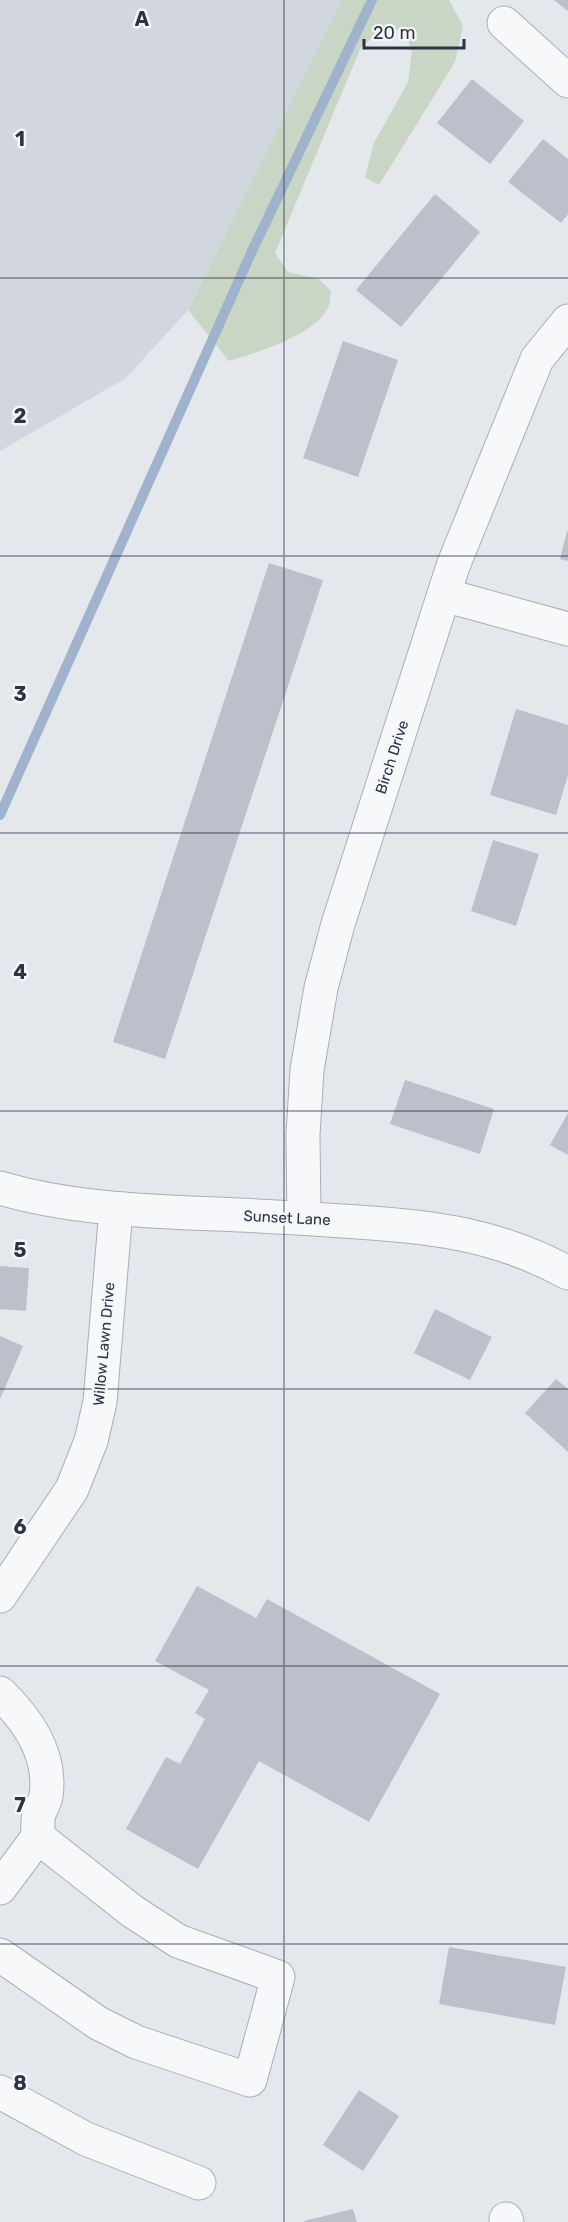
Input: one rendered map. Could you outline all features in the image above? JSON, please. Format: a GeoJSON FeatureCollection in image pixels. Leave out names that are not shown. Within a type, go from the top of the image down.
{"type":"FeatureCollection","features":[{"type":"Feature","properties":{"kind":"street"},"geometry":{"type":"LineString","coordinates":[[504,23],[568,81]]}},
{"type":"Feature","properties":{"kind":"street","name":"Birch Drive"},"geometry":{"type":"LineString","coordinates":[[304,1218],[303,1135],[307,1070],[321,988],[338,924],[453,566],[537,359],[568,321]]}},
{"type":"Feature","properties":{"kind":"street"},"geometry":{"type":"LineString","coordinates":[[444,596],[568,629]]}},
{"type":"Feature","properties":{"kind":"street","name":"Sunset Lane"},"geometry":{"type":"LineString","coordinates":[[0,1188],[32,1197],[116,1209],[304,1218],[424,1227],[484,1238],[540,1258],[568,1273]]}},
{"type":"Feature","properties":{"kind":"street","name":"Willow Lawn Drive"},"geometry":{"type":"LineString","coordinates":[[0,1596],[72,1489],[91,1441],[100,1402],[116,1209]]}},
{"type":"Feature","properties":{"kind":"street"},"geometry":{"type":"LineString","coordinates":[[0,1693],[20,1712],[38,1741],[45,1766],[46,1798],[39,1814],[38,1837],[0,1888]]}},
{"type":"Feature","properties":{"kind":"street"},"geometry":{"type":"LineString","coordinates":[[0,1955],[98,2023],[136,2042],[250,2080],[278,1977],[178,1941],[132,1911],[38,1837]]}},
{"type":"Feature","properties":{"kind":"street"},"geometry":{"type":"LineString","coordinates":[[0,2092],[86,2139],[199,2184]]}},
{"type":"Feature","properties":{"kind":"shaded area"},"geometry":{"type":"Polygon","coordinates":[[[0,0],[342,0],[188,310],[126,378],[0,451],[0,0]]]}},
{"type":"Feature","properties":{"kind":"green space"},"geometry":{"type":"Polygon","coordinates":[[[342,0],[449,0],[463,26],[455,62],[379,185],[365,177],[374,143],[408,82],[412,52],[404,29],[381,30],[361,47],[275,253],[288,272],[319,279],[331,291],[329,305],[313,325],[300,333],[270,347],[229,361],[188,310],[342,0]]]}},
{"type":"Feature","properties":{"kind":"building"},"geometry":{"type":"Polygon","coordinates":[[[554,0],[568,0],[568,11],[554,0]]]}},
{"type":"Feature","properties":{"kind":"building"},"geometry":{"type":"Polygon","coordinates":[[[472,79],[524,121],[490,164],[437,123],[472,79]]]}},
{"type":"Feature","properties":{"kind":"building"},"geometry":{"type":"Polygon","coordinates":[[[543,139],[568,159],[568,214],[561,223],[508,182],[543,139]]]}},
{"type":"Feature","properties":{"kind":"building"},"geometry":{"type":"Polygon","coordinates":[[[435,194],[480,232],[401,327],[356,290],[435,194]]]}},
{"type":"Feature","properties":{"kind":"building"},"geometry":{"type":"Polygon","coordinates":[[[343,341],[398,360],[358,477],[303,458],[343,341]]]}},
{"type":"Feature","properties":{"kind":"building"},"geometry":{"type":"Polygon","coordinates":[[[568,531],[568,561],[560,559],[568,531]]]}},
{"type":"Feature","properties":{"kind":"building"},"geometry":{"type":"Polygon","coordinates":[[[269,563],[323,580],[165,1059],[113,1042],[269,563]]]}},
{"type":"Feature","properties":{"kind":"building"},"geometry":{"type":"Polygon","coordinates":[[[516,709],[568,725],[568,775],[556,815],[490,795],[516,709]]]}},
{"type":"Feature","properties":{"kind":"building"},"geometry":{"type":"Polygon","coordinates":[[[493,840],[539,854],[516,926],[471,911],[493,840]]]}},
{"type":"Feature","properties":{"kind":"building"},"geometry":{"type":"Polygon","coordinates":[[[405,1080],[494,1109],[480,1154],[390,1124],[405,1080]]]}},
{"type":"Feature","properties":{"kind":"building"},"geometry":{"type":"Polygon","coordinates":[[[568,1113],[568,1155],[550,1145],[568,1113]]]}},
{"type":"Feature","properties":{"kind":"building"},"geometry":{"type":"Polygon","coordinates":[[[0,1266],[29,1268],[26,1311],[0,1309],[0,1266]]]}},
{"type":"Feature","properties":{"kind":"building"},"geometry":{"type":"Polygon","coordinates":[[[435,1309],[492,1337],[470,1380],[414,1353],[435,1309]]]}},
{"type":"Feature","properties":{"kind":"building"},"geometry":{"type":"Polygon","coordinates":[[[0,1336],[23,1346],[0,1399],[0,1336]]]}},
{"type":"Feature","properties":{"kind":"building"},"geometry":{"type":"Polygon","coordinates":[[[556,1379],[568,1389],[568,1452],[525,1413],[556,1379]]]}},
{"type":"Feature","properties":{"kind":"building"},"geometry":{"type":"Polygon","coordinates":[[[197,1586],[256,1618],[267,1599],[440,1694],[369,1822],[259,1761],[198,1869],[126,1829],[166,1757],[180,1764],[205,1719],[195,1713],[209,1690],[155,1661],[197,1586]]]}},
{"type":"Feature","properties":{"kind":"building"},"geometry":{"type":"Polygon","coordinates":[[[449,1947],[566,1967],[555,2025],[439,2004],[449,1947]]]}},
{"type":"Feature","properties":{"kind":"building"},"geometry":{"type":"Polygon","coordinates":[[[359,2090],[399,2116],[363,2171],[323,2145],[359,2090]]]}},
{"type":"Feature","properties":{"kind":"building"},"geometry":{"type":"Polygon","coordinates":[[[353,2209],[357,2222],[304,2222],[304,2221],[353,2209]]]}},
{"type":"Feature","properties":{"kind":"waterway"},"geometry":{"type":"LineString","coordinates":[[0,815],[252,251],[372,0]]}}]}
